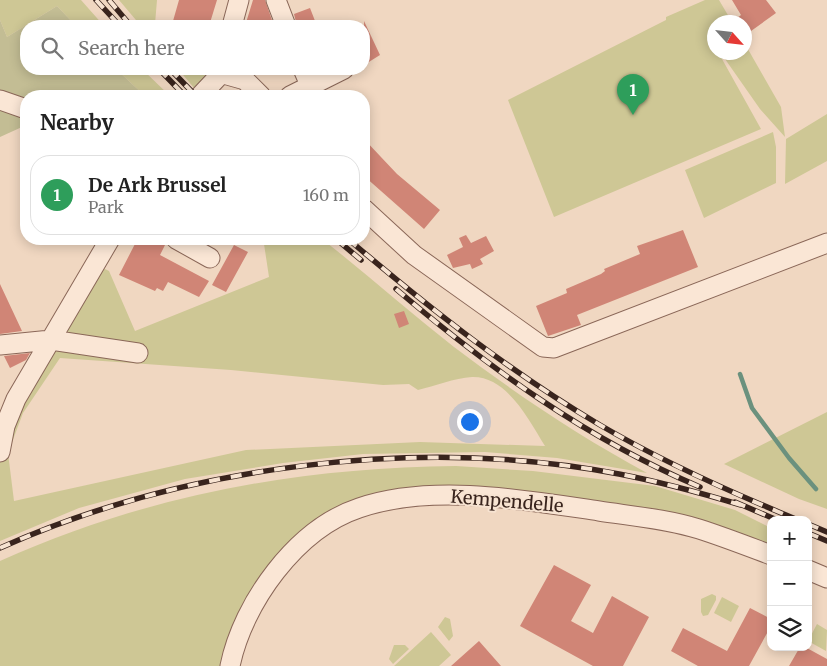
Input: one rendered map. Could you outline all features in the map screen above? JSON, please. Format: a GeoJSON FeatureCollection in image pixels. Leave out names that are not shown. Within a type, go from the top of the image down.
{"type":"FeatureCollection","features":[{"type":"Feature","properties":{"kind":"street"},"geometry":{"type":"LineString","coordinates":[[234,20],[239,0]]}},
{"type":"Feature","properties":{"kind":"street"},"geometry":{"type":"LineString","coordinates":[[276,0],[284,20]]}},
{"type":"Feature","properties":{"kind":"street"},"geometry":{"type":"LineString","coordinates":[[205,90],[218,75]]}},
{"type":"Feature","properties":{"kind":"street"},"geometry":{"type":"LineString","coordinates":[[227,75],[245,80],[256,90]]}},
{"type":"Feature","properties":{"kind":"street"},"geometry":{"type":"LineString","coordinates":[[255,75],[265,90]]}},
{"type":"Feature","properties":{"kind":"street"},"geometry":{"type":"LineString","coordinates":[[295,90],[307,77]]}},
{"type":"Feature","properties":{"kind":"street"},"geometry":{"type":"LineString","coordinates":[[0,100],[20,107]]}},
{"type":"Feature","properties":{"kind":"street"},"geometry":{"type":"LineString","coordinates":[[370,215],[414,255],[543,347],[554,348],[827,243]]}},
{"type":"Feature","properties":{"kind":"street"},"geometry":{"type":"LineString","coordinates":[[0,452],[5,426],[16,399],[106,245]]}},
{"type":"Feature","properties":{"kind":"street"},"geometry":{"type":"LineString","coordinates":[[187,245],[210,258]]}},
{"type":"Feature","properties":{"kind":"street"},"geometry":{"type":"LineString","coordinates":[[0,345],[51,340],[138,353]]}},
{"type":"Feature","properties":{"kind":"street","name":"Kempendelle"},"geometry":{"type":"LineString","coordinates":[[230,666],[251,608],[269,581],[290,556],[337,517],[383,501],[442,495],[503,497],[555,504],[662,520],[699,529],[767,554]]}},
{"type":"Feature","properties":{"kind":"street"},"geometry":{"type":"LineString","coordinates":[[812,572],[827,578]]}},
{"type":"Feature","properties":{"kind":"shaded area"},"geometry":{"type":"Polygon","coordinates":[[[0,0],[81,0],[99,20],[70,20],[57,6],[34,20],[20,20],[20,29],[7,37],[0,20],[0,0]]]}},
{"type":"Feature","properties":{"kind":"shaded area"},"geometry":{"type":"Polygon","coordinates":[[[119,0],[157,0],[155,20],[136,20],[119,0]]]}},
{"type":"Feature","properties":{"kind":"shaded area"},"geometry":{"type":"Polygon","coordinates":[[[705,0],[719,0],[728,15],[707,15],[707,60],[723,60],[761,129],[554,217],[508,100],[666,20],[666,17],[705,0]]]}},
{"type":"Feature","properties":{"kind":"shaded area"},"geometry":{"type":"Polygon","coordinates":[[[57,6],[70,20],[34,20],[57,6]]]}},
{"type":"Feature","properties":{"kind":"shaded area"},"geometry":{"type":"Polygon","coordinates":[[[0,20],[7,37],[20,29],[20,75],[122,75],[139,90],[20,90],[20,128],[0,137],[0,20]]]}},
{"type":"Feature","properties":{"kind":"shaded area"},"geometry":{"type":"Polygon","coordinates":[[[752,56],[781,107],[785,137],[760,109],[726,60],[752,60],[752,56]]]}},
{"type":"Feature","properties":{"kind":"shaded area"},"geometry":{"type":"Polygon","coordinates":[[[122,75],[148,75],[164,90],[139,90],[122,75]]]}},
{"type":"Feature","properties":{"kind":"shaded area"},"geometry":{"type":"Polygon","coordinates":[[[183,75],[208,75],[195,89],[183,75]]]}},
{"type":"Feature","properties":{"kind":"shaded area"},"geometry":{"type":"Polygon","coordinates":[[[827,114],[827,161],[785,184],[786,139],[827,114]]]}},
{"type":"Feature","properties":{"kind":"shaded area"},"geometry":{"type":"Polygon","coordinates":[[[773,132],[776,147],[776,183],[704,218],[685,170],[773,132]]]}},
{"type":"Feature","properties":{"kind":"shaded area"},"geometry":{"type":"Polygon","coordinates":[[[264,245],[329,245],[437,334],[501,381],[548,414],[647,473],[557,458],[485,452],[363,454],[283,463],[185,479],[79,508],[0,541],[0,419],[103,268],[109,271],[135,331],[269,277],[264,245]],[[60,358],[23,413],[8,453],[14,501],[246,450],[420,442],[545,446],[516,401],[496,384],[485,379],[472,377],[451,380],[418,390],[409,384],[383,385],[231,370],[60,358]]]}},
{"type":"Feature","properties":{"kind":"shaded area"},"geometry":{"type":"Polygon","coordinates":[[[827,412],[827,509],[799,499],[724,464],[827,412]]]}},
{"type":"Feature","properties":{"kind":"shaded area"},"geometry":{"type":"Polygon","coordinates":[[[456,466],[533,471],[655,486],[735,510],[767,526],[767,552],[494,491],[380,499],[280,559],[226,666],[0,666],[0,561],[55,538],[167,502],[280,480],[337,472],[456,466]]]}},
{"type":"Feature","properties":{"kind":"shaded area"},"geometry":{"type":"Polygon","coordinates":[[[712,594],[716,596],[716,600],[708,615],[703,616],[701,612],[701,599],[712,594]]]}},
{"type":"Feature","properties":{"kind":"shaded area"},"geometry":{"type":"Polygon","coordinates":[[[722,597],[739,606],[731,622],[714,613],[722,597]]]}},
{"type":"Feature","properties":{"kind":"shaded area"},"geometry":{"type":"Polygon","coordinates":[[[445,617],[450,619],[453,636],[449,641],[438,627],[445,617]]]}},
{"type":"Feature","properties":{"kind":"shaded area"},"geometry":{"type":"Polygon","coordinates":[[[817,624],[827,630],[826,651],[812,643],[812,633],[817,624]]]}},
{"type":"Feature","properties":{"kind":"shaded area"},"geometry":{"type":"Polygon","coordinates":[[[431,632],[451,655],[439,666],[394,666],[431,632]]]}},
{"type":"Feature","properties":{"kind":"shaded area"},"geometry":{"type":"Polygon","coordinates":[[[394,645],[405,645],[409,649],[393,664],[389,659],[394,645]]]}},
{"type":"Feature","properties":{"kind":"building"},"geometry":{"type":"Polygon","coordinates":[[[179,0],[217,0],[211,20],[173,20],[179,0]]]}},
{"type":"Feature","properties":{"kind":"building"},"geometry":{"type":"Polygon","coordinates":[[[253,0],[265,0],[272,20],[247,20],[253,0]]]}},
{"type":"Feature","properties":{"kind":"building"},"geometry":{"type":"Polygon","coordinates":[[[732,0],[766,0],[776,13],[752,30],[752,15],[741,15],[732,0]]]}},
{"type":"Feature","properties":{"kind":"building"},"geometry":{"type":"Polygon","coordinates":[[[310,8],[315,20],[296,20],[294,14],[310,8]]]}},
{"type":"Feature","properties":{"kind":"building"},"geometry":{"type":"Polygon","coordinates":[[[370,34],[380,55],[370,61],[370,34]]]}},
{"type":"Feature","properties":{"kind":"building"},"geometry":{"type":"Polygon","coordinates":[[[370,145],[397,174],[440,210],[424,229],[370,181],[370,145]]]}},
{"type":"Feature","properties":{"kind":"building"},"geometry":{"type":"Polygon","coordinates":[[[683,230],[698,267],[577,315],[581,325],[548,336],[536,306],[567,293],[566,289],[601,274],[605,271],[604,269],[640,254],[637,246],[683,230]]]}},
{"type":"Feature","properties":{"kind":"building"},"geometry":{"type":"Polygon","coordinates":[[[466,235],[471,243],[486,236],[494,251],[480,259],[483,264],[472,269],[470,264],[453,268],[447,255],[463,247],[459,238],[466,235]]]}},
{"type":"Feature","properties":{"kind":"building"},"geometry":{"type":"Polygon","coordinates":[[[134,245],[165,245],[160,255],[209,281],[199,297],[168,282],[163,291],[157,288],[155,291],[119,275],[134,245]]]}},
{"type":"Feature","properties":{"kind":"building"},"geometry":{"type":"Polygon","coordinates":[[[234,245],[248,252],[226,292],[212,285],[234,245]]]}},
{"type":"Feature","properties":{"kind":"building"},"geometry":{"type":"Polygon","coordinates":[[[0,284],[22,331],[0,334],[0,284]]]}},
{"type":"Feature","properties":{"kind":"building"},"geometry":{"type":"Polygon","coordinates":[[[404,311],[409,324],[399,328],[394,314],[404,311]]]}},
{"type":"Feature","properties":{"kind":"building"},"geometry":{"type":"Polygon","coordinates":[[[30,353],[26,360],[10,368],[4,356],[30,353]]]}},
{"type":"Feature","properties":{"kind":"building"},"geometry":{"type":"Polygon","coordinates":[[[554,565],[591,585],[571,621],[593,633],[612,596],[649,617],[623,666],[593,666],[520,626],[554,565]]]}},
{"type":"Feature","properties":{"kind":"building"},"geometry":{"type":"Polygon","coordinates":[[[750,608],[767,617],[767,633],[749,666],[698,666],[671,651],[683,628],[727,651],[750,608]]]}},
{"type":"Feature","properties":{"kind":"building"},"geometry":{"type":"Polygon","coordinates":[[[479,641],[501,666],[451,666],[479,641]]]}},
{"type":"Feature","properties":{"kind":"building"},"geometry":{"type":"Polygon","coordinates":[[[798,651],[812,651],[827,659],[827,666],[789,666],[798,651]]]}},
{"type":"Feature","properties":{"kind":"waterway"},"geometry":{"type":"LineString","coordinates":[[740,374],[752,408],[789,458],[816,489]]}},
{"type":"Feature","properties":{"kind":"railway"},"geometry":{"type":"LineString","coordinates":[[96,0],[114,20]]}},
{"type":"Feature","properties":{"kind":"railway"},"geometry":{"type":"LineString","coordinates":[[109,0],[126,20]]}},
{"type":"Feature","properties":{"kind":"railway"},"geometry":{"type":"LineString","coordinates":[[165,75],[179,90]]}},
{"type":"Feature","properties":{"kind":"railway"},"geometry":{"type":"LineString","coordinates":[[176,75],[190,90]]}},
{"type":"Feature","properties":{"kind":"railway"},"geometry":{"type":"LineString","coordinates":[[343,245],[361,260]]}},
{"type":"Feature","properties":{"kind":"railway"},"geometry":{"type":"LineString","coordinates":[[355,245],[470,338],[567,405],[624,439],[672,464],[789,516]]}},
{"type":"Feature","properties":{"kind":"railway"},"geometry":{"type":"LineString","coordinates":[[396,289],[467,347],[540,400],[618,447],[700,487]]}},
{"type":"Feature","properties":{"kind":"railway"},"geometry":{"type":"LineString","coordinates":[[0,548],[72,519],[147,496],[225,478],[304,466],[384,459],[464,458],[543,463],[635,477],[741,505]]}},
{"type":"Feature","properties":{"kind":"railway"},"geometry":{"type":"LineString","coordinates":[[735,502],[768,516]]}},
{"type":"Feature","properties":{"kind":"railway"},"geometry":{"type":"LineString","coordinates":[[812,526],[827,532]]}},
{"type":"Feature","properties":{"kind":"railway"},"geometry":{"type":"LineString","coordinates":[[812,535],[827,541]]}},
{"type":"Feature","properties":{"kind":"place","name":"De Ark Brussel"},"geometry":{"type":"Point","coordinates":[633,115]}}]}
